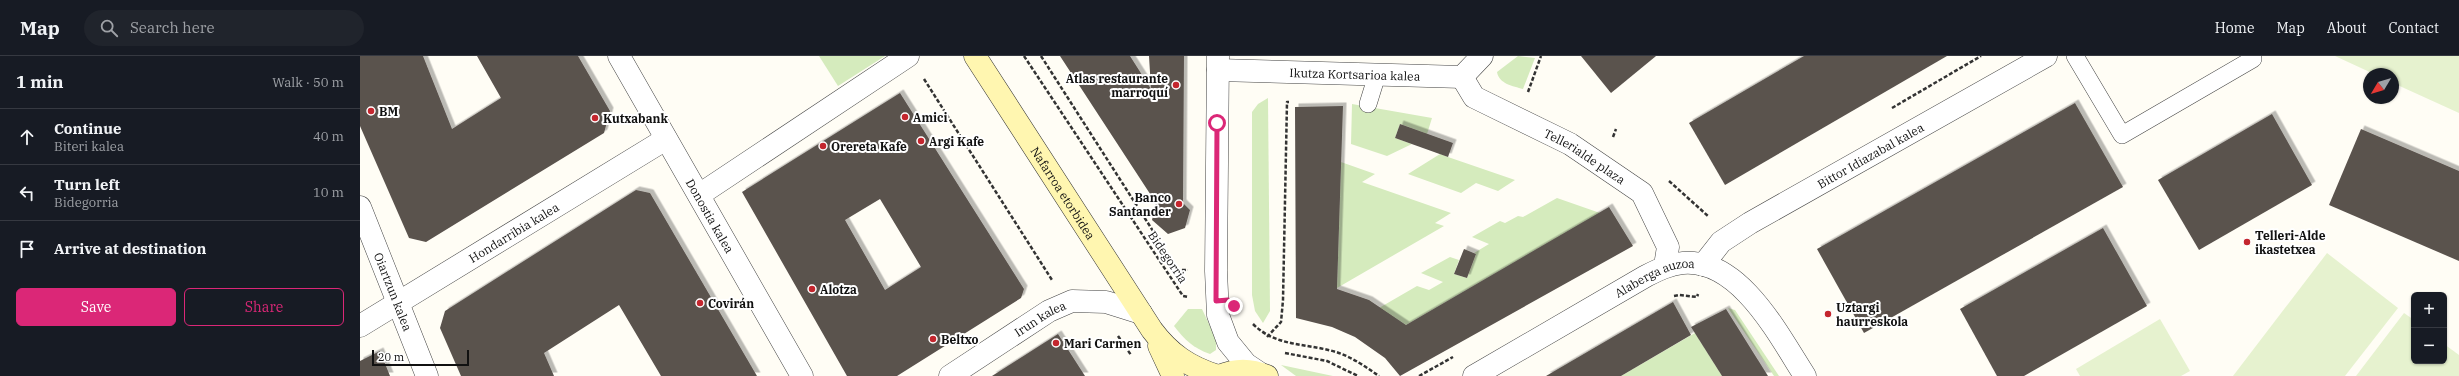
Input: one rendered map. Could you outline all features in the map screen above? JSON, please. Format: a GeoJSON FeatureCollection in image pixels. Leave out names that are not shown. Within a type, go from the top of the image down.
{"type":"FeatureCollection","features":[{"type":"Feature","properties":{"kind":"main road","name":"Nafarroa etorbidea"},"geometry":{"type":"LineString","coordinates":[[975,56],[1146,322],[1165,348],[1183,361],[1200,370],[1218,376]]}},
{"type":"Feature","properties":{"kind":"main road","name":"Nafarroa etorbidea"},"geometry":{"type":"LineString","coordinates":[[1146,322],[1173,376]]}},
{"type":"Feature","properties":{"kind":"main road"},"geometry":{"type":"LineString","coordinates":[[1218,376],[1231,371],[1262,374]]}},
{"type":"Feature","properties":{"kind":"street"},"geometry":{"type":"LineString","coordinates":[[698,195],[908,56]]}},
{"type":"Feature","properties":{"kind":"street"},"geometry":{"type":"LineString","coordinates":[[1462,77],[1482,56]]}},
{"type":"Feature","properties":{"kind":"street","name":"Bittor Idiazabal kalea"},"geometry":{"type":"LineString","coordinates":[[1703,264],[1722,242],[1750,223],[2046,56]]}},
{"type":"Feature","properties":{"kind":"street","name":"Donostia kalea"},"geometry":{"type":"LineString","coordinates":[[627,59],[666,139],[802,376]]}},
{"type":"Feature","properties":{"kind":"street"},"geometry":{"type":"LineString","coordinates":[[1218,63],[1216,301],[1218,315],[1228,342],[1241,359],[1262,374]]}},
{"type":"Feature","properties":{"kind":"street","name":"Ikutza Kortsarioa kalea"},"geometry":{"type":"LineString","coordinates":[[1218,63],[1378,75],[1462,77]]}},
{"type":"Feature","properties":{"kind":"street","name":"Tellerialde plaza"},"geometry":{"type":"LineString","coordinates":[[1462,77],[1474,97],[1570,144],[1642,193],[1668,247],[1665,266]]}},
{"type":"Feature","properties":{"kind":"street","name":"Hondarribia kalea"},"geometry":{"type":"LineString","coordinates":[[360,326],[666,139]]}},
{"type":"Feature","properties":{"kind":"street","name":"Oiartzun kalea"},"geometry":{"type":"LineString","coordinates":[[360,207],[427,376]]}},
{"type":"Feature","properties":{"kind":"street","name":"Alaberga auzoa"},"geometry":{"type":"LineString","coordinates":[[1474,376],[1665,266],[1684,263],[1703,264],[1738,284],[1753,299],[1805,376]]}},
{"type":"Feature","properties":{"kind":"street","name":"Irun kalea"},"geometry":{"type":"LineString","coordinates":[[950,376],[1049,311],[1072,301],[1106,302],[1146,322]]}},
{"type":"Feature","properties":{"kind":"lane"},"geometry":{"type":"LineString","coordinates":[[2075,56],[2122,135],[2253,59],[2251,56]]}},
{"type":"Feature","properties":{"kind":"lane"},"geometry":{"type":"LineString","coordinates":[[1368,104],[1378,75]]}},
{"type":"Feature","properties":{"kind":"path","name":"Bidegorria"},"geometry":{"type":"LineString","coordinates":[[1024,56],[1183,296],[1216,301]]}},
{"type":"Feature","properties":{"kind":"path"},"geometry":{"type":"LineString","coordinates":[[1041,56],[1178,270],[1216,272]]}},
{"type":"Feature","properties":{"kind":"path"},"geometry":{"type":"LineString","coordinates":[[1528,94],[1541,56]]}},
{"type":"Feature","properties":{"kind":"path"},"geometry":{"type":"LineString","coordinates":[[922,76],[1052,281],[1040,298],[1049,311]]}},
{"type":"Feature","properties":{"kind":"path"},"geometry":{"type":"LineString","coordinates":[[1267,337],[1281,322],[1287,102],[1294,102]]}},
{"type":"Feature","properties":{"kind":"path"},"geometry":{"type":"LineString","coordinates":[[1667,179],[1707,216],[1713,213]]}},
{"type":"Feature","properties":{"kind":"path"},"geometry":{"type":"LineString","coordinates":[[1250,319],[1253,325],[1267,337],[1338,353],[1361,364],[1379,376]]}},
{"type":"Feature","properties":{"kind":"path"},"geometry":{"type":"LineString","coordinates":[[1111,332],[1117,336],[1129,352]]}},
{"type":"Feature","properties":{"kind":"path"},"geometry":{"type":"LineString","coordinates":[[1283,353],[1327,361],[1358,376]]}},
{"type":"Feature","properties":{"kind":"green space"},"geometry":{"type":"Polygon","coordinates":[[[819,56],[885,56],[838,86],[819,56]]]}},
{"type":"Feature","properties":{"kind":"green space"},"geometry":{"type":"Polygon","coordinates":[[[1518,56],[1535,58],[1523,89],[1503,82],[1498,76],[1497,72],[1518,56]]]}},
{"type":"Feature","properties":{"kind":"green space"},"geometry":{"type":"Polygon","coordinates":[[[2335,56],[2459,56],[2459,113],[2399,86],[2399,68],[2363,69],[2335,56]]]}},
{"type":"Feature","properties":{"kind":"green space"},"geometry":{"type":"Polygon","coordinates":[[[1268,98],[1270,311],[1263,323],[1255,311],[1252,295],[1252,112],[1258,104],[1268,98]]]}},
{"type":"Feature","properties":{"kind":"green space"},"geometry":{"type":"Polygon","coordinates":[[[1352,104],[1432,118],[1427,134],[1400,124],[1395,138],[1412,144],[1387,156],[1351,144],[1352,104]]]}},
{"type":"Feature","properties":{"kind":"green space"},"geometry":{"type":"Polygon","coordinates":[[[1440,154],[1515,180],[1498,191],[1476,183],[1461,193],[1408,174],[1440,154]]]}},
{"type":"Feature","properties":{"kind":"green space"},"geometry":{"type":"Polygon","coordinates":[[[1341,162],[1375,174],[1362,182],[1451,213],[1435,223],[1444,226],[1337,288],[1341,162]]]}},
{"type":"Feature","properties":{"kind":"green space"},"geometry":{"type":"Polygon","coordinates":[[[1557,198],[1600,213],[1406,325],[1379,308],[1417,286],[1429,290],[1443,282],[1421,273],[1450,257],[1459,260],[1454,274],[1467,278],[1476,254],[1474,253],[1489,244],[1472,237],[1500,221],[1505,223],[1518,216],[1523,217],[1557,198]]]}},
{"type":"Feature","properties":{"kind":"green space"},"geometry":{"type":"Polygon","coordinates":[[[2327,253],[2398,308],[2345,376],[2233,376],[2327,253]]]}},
{"type":"Feature","properties":{"kind":"green space"},"geometry":{"type":"Polygon","coordinates":[[[1728,308],[1735,310],[1779,376],[1774,376],[1728,308]]]}},
{"type":"Feature","properties":{"kind":"green space"},"geometry":{"type":"Polygon","coordinates":[[[1188,309],[1202,309],[1216,339],[1216,350],[1210,354],[1190,343],[1174,326],[1188,309]]]}},
{"type":"Feature","properties":{"kind":"green space"},"geometry":{"type":"Polygon","coordinates":[[[2404,313],[2411,318],[2411,364],[2447,364],[2447,346],[2459,355],[2459,376],[2356,376],[2404,313]]]}},
{"type":"Feature","properties":{"kind":"green space"},"geometry":{"type":"Polygon","coordinates":[[[2160,319],[2190,371],[2181,376],[2080,376],[2076,369],[2160,319]]]}},
{"type":"Feature","properties":{"kind":"green space"},"geometry":{"type":"Polygon","coordinates":[[[1695,333],[1722,376],[1621,376],[1695,333]]]}},
{"type":"Feature","properties":{"kind":"green space"},"geometry":{"type":"Polygon","coordinates":[[[1281,365],[1333,376],[1296,376],[1281,365]]]}},
{"type":"Feature","properties":{"kind":"building"},"geometry":{"type":"Polygon","coordinates":[[[360,56],[423,56],[452,129],[501,98],[477,56],[578,56],[610,111],[604,133],[426,242],[409,238],[360,126],[360,56]]]}},
{"type":"Feature","properties":{"kind":"building"},"geometry":{"type":"Polygon","coordinates":[[[1060,56],[1130,56],[1151,89],[1149,56],[1184,56],[1183,203],[1190,210],[1185,228],[1168,234],[1152,220],[1156,203],[1060,56]]]}},
{"type":"Feature","properties":{"kind":"building"},"geometry":{"type":"Polygon","coordinates":[[[1581,56],[1656,56],[1611,93],[1581,56]]]}},
{"type":"Feature","properties":{"kind":"building"},"geometry":{"type":"Polygon","coordinates":[[[1804,56],[1947,56],[1725,185],[1689,123],[1804,56]]]}},
{"type":"Feature","properties":{"kind":"building"},"geometry":{"type":"Polygon","coordinates":[[[900,93],[1024,289],[1021,298],[897,376],[847,376],[742,192],[900,93]],[[880,199],[845,220],[885,290],[921,267],[880,199]]]}},
{"type":"Feature","properties":{"kind":"building"},"geometry":{"type":"Polygon","coordinates":[[[2075,103],[2123,187],[1864,333],[1817,249],[2075,103]]]}},
{"type":"Feature","properties":{"kind":"building"},"geometry":{"type":"Polygon","coordinates":[[[1343,106],[1337,289],[1369,300],[1406,325],[1609,207],[1633,246],[1400,376],[1385,358],[1355,337],[1332,327],[1296,318],[1295,107],[1343,106]]]}},
{"type":"Feature","properties":{"kind":"building"},"geometry":{"type":"Polygon","coordinates":[[[2272,114],[2312,185],[2199,250],[2158,180],[2272,114]]]}},
{"type":"Feature","properties":{"kind":"building"},"geometry":{"type":"Polygon","coordinates":[[[1400,124],[1453,143],[1448,157],[1395,138],[1400,124]]]}},
{"type":"Feature","properties":{"kind":"building"},"geometry":{"type":"Polygon","coordinates":[[[2361,129],[2459,171],[2459,261],[2329,205],[2361,129]]]}},
{"type":"Feature","properties":{"kind":"building"},"geometry":{"type":"Polygon","coordinates":[[[636,190],[650,193],[757,376],[661,376],[619,305],[544,353],[554,376],[461,376],[440,328],[445,311],[636,190]]]}},
{"type":"Feature","properties":{"kind":"building"},"geometry":{"type":"Polygon","coordinates":[[[2103,228],[2147,306],[2024,376],[1997,376],[1960,309],[2103,228]]]}},
{"type":"Feature","properties":{"kind":"building"},"geometry":{"type":"Polygon","coordinates":[[[1464,249],[1476,254],[1467,278],[1454,274],[1464,249]]]}},
{"type":"Feature","properties":{"kind":"building"},"geometry":{"type":"Polygon","coordinates":[[[1673,302],[1691,335],[1621,376],[1546,376],[1673,302]]]}},
{"type":"Feature","properties":{"kind":"building"},"geometry":{"type":"Polygon","coordinates":[[[1726,309],[1768,376],[1722,376],[1691,327],[1726,309]]]}},
{"type":"Feature","properties":{"kind":"building"},"geometry":{"type":"Polygon","coordinates":[[[1058,334],[1085,376],[992,376],[1058,334]]]}},
{"type":"Feature","properties":{"kind":"building"},"geometry":{"type":"Polygon","coordinates":[[[380,351],[390,376],[360,376],[360,361],[380,351]]]}},
{"type":"Feature","properties":{"kind":"place","name":"Atlas restaurante marroquí"},"geometry":{"type":"Point","coordinates":[1176,85]}},
{"type":"Feature","properties":{"kind":"place","name":"BM"},"geometry":{"type":"Point","coordinates":[371,111]}},
{"type":"Feature","properties":{"kind":"place","name":"Amici"},"geometry":{"type":"Point","coordinates":[905,117]}},
{"type":"Feature","properties":{"kind":"place","name":"Kutxabank"},"geometry":{"type":"Point","coordinates":[595,118]}},
{"type":"Feature","properties":{"kind":"place","name":"Argi Kafe"},"geometry":{"type":"Point","coordinates":[921,141]}},
{"type":"Feature","properties":{"kind":"place","name":"Orereta Kafe"},"geometry":{"type":"Point","coordinates":[823,146]}},
{"type":"Feature","properties":{"kind":"place","name":"Banco Santander"},"geometry":{"type":"Point","coordinates":[1179,204]}},
{"type":"Feature","properties":{"kind":"place","name":"Telleri-Alde ikastetxea"},"geometry":{"type":"Point","coordinates":[2247,242]}},
{"type":"Feature","properties":{"kind":"place","name":"Alotza"},"geometry":{"type":"Point","coordinates":[812,289]}},
{"type":"Feature","properties":{"kind":"place","name":"Covirán"},"geometry":{"type":"Point","coordinates":[700,303]}},
{"type":"Feature","properties":{"kind":"place","name":"Uztargi haurreskola"},"geometry":{"type":"Point","coordinates":[1828,314]}},
{"type":"Feature","properties":{"kind":"place","name":"Beltxo"},"geometry":{"type":"Point","coordinates":[933,339]}},
{"type":"Feature","properties":{"kind":"place","name":"Mari Carmen"},"geometry":{"type":"Point","coordinates":[1056,343]}},
{"type":"Feature","properties":{"kind":"route"},"geometry":{"type":"LineString","coordinates":[[1217,123],[1216,301],[1228,300],[1234,306]]}}]}
